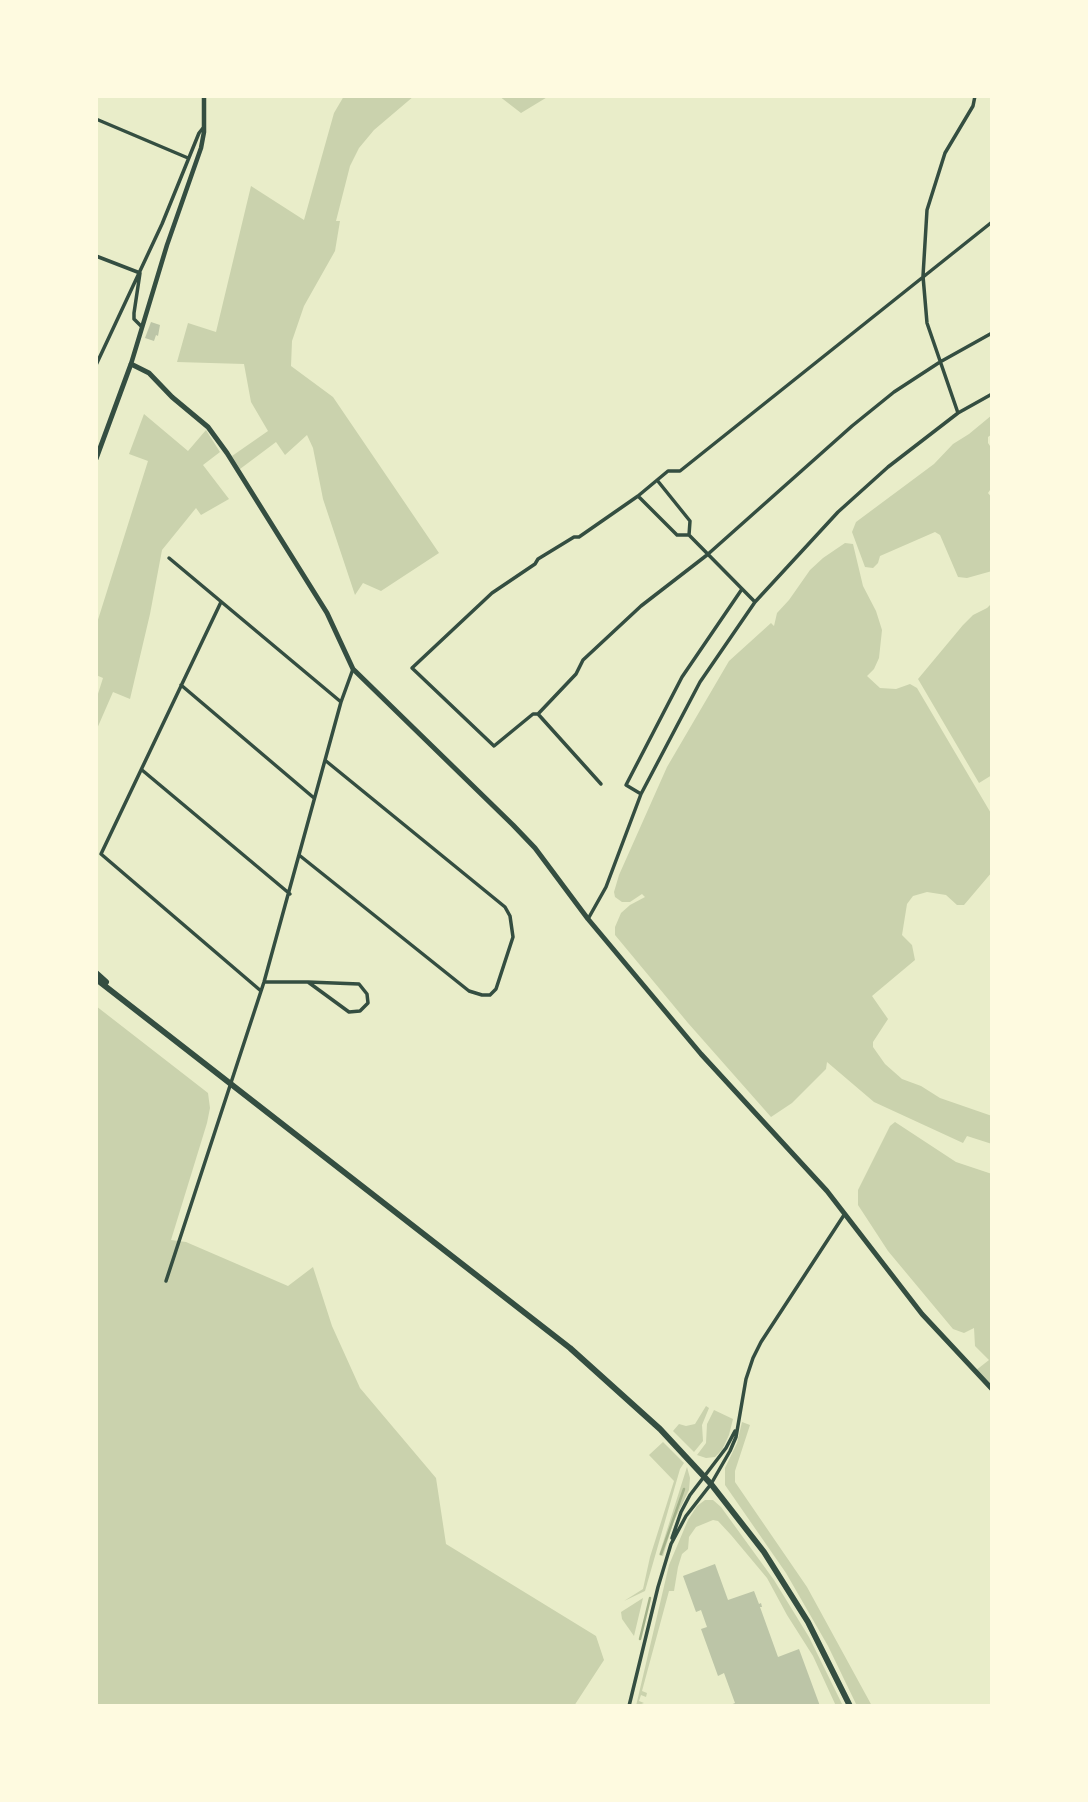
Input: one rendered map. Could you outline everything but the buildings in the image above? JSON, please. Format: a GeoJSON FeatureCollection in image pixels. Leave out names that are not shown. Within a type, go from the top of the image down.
{"type":"FeatureCollection","features":[{"type":"Feature","properties":{"kind":"main road"},"geometry":{"type":"LineString","coordinates":[[96,460],[131,363],[149,373],[172,397],[199,418],[227,453],[327,613],[353,669],[513,825],[701,1054],[827,1191],[922,1314],[992,1389]]}},
{"type":"Feature","properties":{"kind":"main road"},"geometry":{"type":"LineString","coordinates":[[96,973],[125,1000]]}},
{"type":"Feature","properties":{"kind":"main road"},"geometry":{"type":"LineString","coordinates":[[96,979],[570,1348],[641,1411],[705,1476],[752,1536],[792,1595],[825,1652],[850,1706]]}},
{"type":"Feature","properties":{"kind":"street"},"geometry":{"type":"LineString","coordinates":[[131,363],[167,245],[197,162],[205,127],[204,96]]}},
{"type":"Feature","properties":{"kind":"street"},"geometry":{"type":"LineString","coordinates":[[958,413],[927,323],[923,276],[927,210],[945,153],[973,106],[975,96]]}},
{"type":"Feature","properties":{"kind":"street"},"geometry":{"type":"LineString","coordinates":[[96,119],[188,158]]}},
{"type":"Feature","properties":{"kind":"street"},"geometry":{"type":"LineString","coordinates":[[96,365],[140,273],[199,133],[205,127]]}},
{"type":"Feature","properties":{"kind":"street"},"geometry":{"type":"LineString","coordinates":[[992,222],[680,471],[668,471],[638,496],[579,537],[574,537],[538,559],[535,564],[492,593],[412,668],[494,746],[533,715],[538,714],[576,674],[583,660],[641,606],[707,555],[852,426],[894,392],[992,333]]}},
{"type":"Feature","properties":{"kind":"street"},"geometry":{"type":"LineString","coordinates":[[96,256],[140,273]]}},
{"type":"Feature","properties":{"kind":"street"},"geometry":{"type":"LineString","coordinates":[[140,273],[134,319],[142,327]]}},
{"type":"Feature","properties":{"kind":"street"},"geometry":{"type":"LineString","coordinates":[[588,919],[606,887],[641,794],[700,682],[755,602],[838,512],[908,450],[958,413],[992,394]]}},
{"type":"Feature","properties":{"kind":"street"},"geometry":{"type":"LineString","coordinates":[[657,480],[690,522],[689,535],[755,602]]}},
{"type":"Feature","properties":{"kind":"street"},"geometry":{"type":"LineString","coordinates":[[638,496],[677,535],[689,535]]}},
{"type":"Feature","properties":{"kind":"street"},"geometry":{"type":"LineString","coordinates":[[169,558],[341,702]]}},
{"type":"Feature","properties":{"kind":"street"},"geometry":{"type":"LineString","coordinates":[[641,794],[626,785],[682,677],[742,589]]}},
{"type":"Feature","properties":{"kind":"street"},"geometry":{"type":"LineString","coordinates":[[221,602],[101,854],[261,991]]}},
{"type":"Feature","properties":{"kind":"street"},"geometry":{"type":"LineString","coordinates":[[166,1281],[264,982],[341,702],[353,669]]}},
{"type":"Feature","properties":{"kind":"street"},"geometry":{"type":"LineString","coordinates":[[181,685],[314,798]]}},
{"type":"Feature","properties":{"kind":"street"},"geometry":{"type":"LineString","coordinates":[[538,714],[601,784]]}},
{"type":"Feature","properties":{"kind":"street"},"geometry":{"type":"LineString","coordinates":[[299,855],[469,991],[490,995],[496,989],[513,937],[510,916],[505,907],[326,761]]}},
{"type":"Feature","properties":{"kind":"street"},"geometry":{"type":"LineString","coordinates":[[142,770],[290,894]]}},
{"type":"Feature","properties":{"kind":"street"},"geometry":{"type":"LineString","coordinates":[[264,982],[308,982],[359,984],[367,994],[368,1003],[360,1011],[349,1012],[308,982]]}},
{"type":"Feature","properties":{"kind":"street"},"geometry":{"type":"LineString","coordinates":[[671,1544],[685,1516],[711,1484],[730,1451],[736,1437],[746,1379],[761,1342],[845,1213]]}},
{"type":"Feature","properties":{"kind":"street"},"geometry":{"type":"LineString","coordinates":[[629,1706],[674,1529],[681,1512],[726,1448],[737,1426]]}},
{"type":"Feature","properties":{"kind":"green space"},"geometry":{"type":"Polygon","coordinates":[[[344,96],[414,96],[374,130],[359,148],[350,166],[336,221],[340,221],[335,251],[304,306],[292,341],[291,366],[333,397],[439,553],[381,591],[363,583],[355,595],[323,499],[313,448],[307,435],[285,455],[276,442],[240,469],[232,456],[268,431],[251,402],[244,364],[177,362],[188,323],[216,332],[251,186],[304,220],[334,113],[344,96]]]}},
{"type":"Feature","properties":{"kind":"green space"},"geometry":{"type":"Polygon","coordinates":[[[499,96],[549,96],[521,113],[499,96]]]}},
{"type":"Feature","properties":{"kind":"green space"},"geometry":{"type":"Polygon","coordinates":[[[144,414],[188,451],[206,430],[220,452],[203,465],[229,499],[201,515],[196,508],[162,550],[130,699],[113,692],[96,731],[96,700],[103,678],[96,675],[96,626],[148,461],[129,454],[144,414]]]}},
{"type":"Feature","properties":{"kind":"green space"},"geometry":{"type":"Polygon","coordinates":[[[992,415],[992,434],[988,437],[988,443],[992,449],[992,487],[988,493],[992,498],[992,571],[967,578],[958,577],[940,535],[935,532],[880,556],[873,568],[865,567],[852,532],[856,522],[934,464],[953,444],[992,415]]]}},
{"type":"Feature","properties":{"kind":"green space"},"geometry":{"type":"Polygon","coordinates":[[[845,543],[853,544],[863,586],[882,630],[879,658],[867,676],[880,688],[896,689],[910,684],[917,688],[992,815],[992,872],[964,905],[957,905],[946,895],[927,892],[913,896],[907,904],[902,935],[912,945],[915,960],[872,996],[888,1019],[873,1042],[873,1047],[885,1064],[902,1079],[921,1086],[940,1098],[992,1116],[992,1144],[967,1136],[963,1143],[874,1102],[827,1062],[826,1069],[792,1103],[771,1117],[615,935],[615,927],[621,913],[645,897],[642,894],[630,902],[622,902],[615,897],[619,875],[667,767],[729,661],[771,623],[774,626],[777,613],[810,570],[845,543]]]}},
{"type":"Feature","properties":{"kind":"green space"},"geometry":{"type":"Polygon","coordinates":[[[992,603],[992,775],[979,783],[918,679],[963,625],[992,603]]]}},
{"type":"Feature","properties":{"kind":"green space"},"geometry":{"type":"Polygon","coordinates":[[[96,1006],[208,1093],[210,1108],[207,1123],[171,1240],[186,1242],[288,1286],[313,1267],[332,1326],[360,1388],[436,1478],[446,1544],[596,1636],[604,1660],[574,1706],[96,1706],[96,1006]]]}},
{"type":"Feature","properties":{"kind":"green space"},"geometry":{"type":"Polygon","coordinates":[[[895,1122],[956,1162],[992,1174],[992,1386],[975,1371],[989,1360],[975,1346],[974,1328],[964,1333],[953,1329],[888,1251],[858,1205],[858,1190],[890,1126],[895,1122]]]}},
{"type":"Feature","properties":{"kind":"green space"},"geometry":{"type":"Polygon","coordinates":[[[706,1406],[709,1408],[702,1425],[703,1441],[694,1452],[673,1431],[679,1424],[695,1424],[706,1406]]]}},
{"type":"Feature","properties":{"kind":"green space"},"geometry":{"type":"Polygon","coordinates":[[[714,1410],[733,1419],[722,1450],[715,1457],[706,1458],[697,1455],[706,1443],[707,1424],[714,1410]]]}},
{"type":"Feature","properties":{"kind":"green space"},"geometry":{"type":"Polygon","coordinates":[[[742,1422],[750,1425],[735,1471],[735,1482],[807,1587],[872,1706],[857,1706],[828,1646],[786,1573],[725,1485],[725,1468],[737,1443],[742,1422]]]}},
{"type":"Feature","properties":{"kind":"green space"},"geometry":{"type":"Polygon","coordinates":[[[663,1442],[684,1463],[645,1591],[624,1601],[643,1589],[650,1557],[674,1481],[649,1455],[663,1442]]]}},
{"type":"Feature","properties":{"kind":"green space"},"geometry":{"type":"Polygon","coordinates":[[[687,1467],[689,1490],[673,1523],[663,1556],[659,1555],[687,1467]]]}},
{"type":"Feature","properties":{"kind":"green space"},"geometry":{"type":"Polygon","coordinates":[[[705,1500],[713,1500],[721,1507],[774,1580],[809,1637],[843,1706],[836,1706],[813,1656],[767,1578],[718,1521],[713,1520],[696,1527],[689,1537],[688,1549],[682,1554],[678,1567],[674,1591],[669,1591],[642,1691],[647,1693],[646,1697],[641,1695],[639,1701],[644,1703],[636,1706],[669,1565],[688,1520],[697,1506],[705,1500]]]}},
{"type":"Feature","properties":{"kind":"green space"},"geometry":{"type":"Polygon","coordinates":[[[643,1598],[634,1636],[622,1619],[621,1612],[643,1598]]]}},
{"type":"Feature","properties":{"kind":"waterway"},"geometry":{"type":"LineString","coordinates":[[661,1554],[684,1489]]}},
{"type":"Feature","properties":{"kind":"waterway"},"geometry":{"type":"LineString","coordinates":[[640,1639],[650,1598]]}}]}
